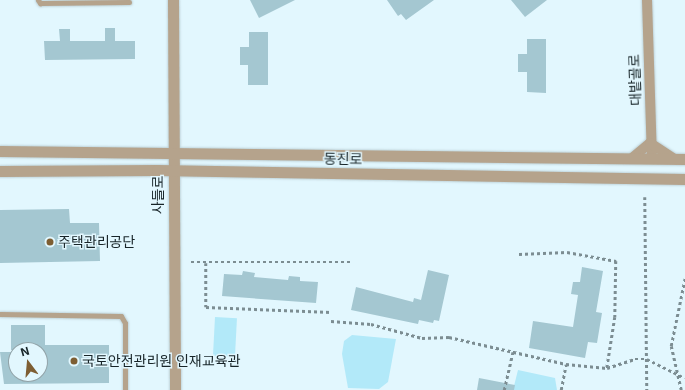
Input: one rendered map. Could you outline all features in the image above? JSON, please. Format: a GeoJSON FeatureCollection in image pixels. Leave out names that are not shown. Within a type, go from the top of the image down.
{"type":"FeatureCollection","features":[{"type":"Feature","properties":{"kind":"street","name":"사들로"},"geometry":{"type":"LineString","coordinates":[[173,0],[171,154],[173,171],[175,390]]}},
{"type":"Feature","properties":{"kind":"street","name":"대밭골로"},"geometry":{"type":"LineString","coordinates":[[646,0],[650,143],[652,159]]}},
{"type":"Feature","properties":{"kind":"street"},"geometry":{"type":"LineString","coordinates":[[158,153],[172,141],[187,154]]}},
{"type":"Feature","properties":{"kind":"street"},"geometry":{"type":"LineString","coordinates":[[632,158],[650,143],[680,159]]}},
{"type":"Feature","properties":{"kind":"street","name":"동진로"},"geometry":{"type":"LineString","coordinates":[[0,150],[171,154],[680,159]]}},
{"type":"Feature","properties":{"kind":"street"},"geometry":{"type":"LineString","coordinates":[[157,170],[173,187],[190,171]]}},
{"type":"Feature","properties":{"kind":"street","name":"동진로"},"geometry":{"type":"LineString","coordinates":[[0,171],[157,170],[685,179]]}},
{"type":"Feature","properties":{"kind":"lane"},"geometry":{"type":"LineString","coordinates":[[38,0],[40,3],[130,2]]}},
{"type":"Feature","properties":{"kind":"lane"},"geometry":{"type":"LineString","coordinates":[[0,314],[122,316],[125,323],[125,390]]}},
{"type":"Feature","properties":{"kind":"path"},"geometry":{"type":"LineString","coordinates":[[645,197],[647,390]]}},
{"type":"Feature","properties":{"kind":"path"},"geometry":{"type":"LineString","coordinates":[[519,254],[567,252],[616,261],[615,317],[607,368]]}},
{"type":"Feature","properties":{"kind":"path"},"geometry":{"type":"LineString","coordinates":[[191,262],[350,262]]}},
{"type":"Feature","properties":{"kind":"path"},"geometry":{"type":"LineString","coordinates":[[206,263],[206,307],[331,312]]}},
{"type":"Feature","properties":{"kind":"path"},"geometry":{"type":"LineString","coordinates":[[681,390],[680,376],[671,346],[685,278]]}},
{"type":"Feature","properties":{"kind":"path"},"geometry":{"type":"LineString","coordinates":[[331,321],[371,324],[422,338],[449,337],[566,364],[607,368],[635,359],[647,359],[685,378]]}},
{"type":"Feature","properties":{"kind":"path"},"geometry":{"type":"LineString","coordinates":[[504,390],[513,352]]}},
{"type":"Feature","properties":{"kind":"path"},"geometry":{"type":"LineString","coordinates":[[561,390],[566,364]]}},
{"type":"Feature","properties":{"kind":"shaded area"},"geometry":{"type":"Polygon","coordinates":[[[215,317],[237,318],[235,357],[213,356],[215,317]]]}},
{"type":"Feature","properties":{"kind":"shaded area"},"geometry":{"type":"Polygon","coordinates":[[[352,335],[396,339],[388,382],[379,389],[348,388],[342,354],[344,341],[352,335]]]}},
{"type":"Feature","properties":{"kind":"shaded area"},"geometry":{"type":"Polygon","coordinates":[[[518,370],[555,378],[557,390],[513,390],[518,370]]]}},
{"type":"Feature","properties":{"kind":"building"},"geometry":{"type":"Polygon","coordinates":[[[250,0],[295,0],[259,18],[250,0]]]}},
{"type":"Feature","properties":{"kind":"building"},"geometry":{"type":"Polygon","coordinates":[[[387,0],[434,0],[406,20],[401,14],[398,16],[387,0]]]}},
{"type":"Feature","properties":{"kind":"building"},"geometry":{"type":"Polygon","coordinates":[[[511,0],[547,0],[525,17],[511,0]]]}},
{"type":"Feature","properties":{"kind":"building"},"geometry":{"type":"Polygon","coordinates":[[[105,28],[115,28],[115,41],[135,41],[135,59],[45,60],[44,41],[60,41],[59,29],[70,29],[70,41],[105,41],[105,28]]]}},
{"type":"Feature","properties":{"kind":"building"},"geometry":{"type":"Polygon","coordinates":[[[249,32],[268,32],[268,85],[248,85],[248,65],[240,65],[240,47],[249,47],[249,32]]]}},
{"type":"Feature","properties":{"kind":"building"},"geometry":{"type":"Polygon","coordinates":[[[527,39],[546,39],[546,93],[527,92],[527,72],[518,72],[518,54],[527,54],[527,39]]]}},
{"type":"Feature","properties":{"kind":"building","name":"주택관리공단"},"geometry":{"type":"Polygon","coordinates":[[[69,209],[70,223],[99,223],[100,261],[0,263],[0,210],[69,209]]]}},
{"type":"Feature","properties":{"kind":"building"},"geometry":{"type":"Polygon","coordinates":[[[582,267],[603,271],[596,312],[602,313],[597,343],[588,342],[585,358],[529,348],[533,321],[573,327],[578,295],[571,294],[573,282],[580,282],[582,267]]]}},
{"type":"Feature","properties":{"kind":"building"},"geometry":{"type":"Polygon","coordinates":[[[428,270],[449,275],[439,321],[434,320],[433,323],[419,320],[418,324],[351,310],[356,287],[413,302],[414,298],[421,300],[428,270]]]}},
{"type":"Feature","properties":{"kind":"building"},"geometry":{"type":"Polygon","coordinates":[[[243,271],[255,273],[254,277],[288,280],[289,276],[300,277],[300,281],[318,282],[316,303],[222,296],[224,274],[242,275],[243,271]]]}},
{"type":"Feature","properties":{"kind":"building","name":"국토안전관리원 인재교육관"},"geometry":{"type":"Polygon","coordinates":[[[11,325],[45,325],[45,342],[11,342],[11,325]]]}},
{"type":"Feature","properties":{"kind":"building","name":"국토안전관리원 인재교육관"},"geometry":{"type":"Polygon","coordinates":[[[48,345],[109,345],[109,383],[4,384],[0,352],[8,352],[8,382],[48,382],[48,345]]]}},
{"type":"Feature","properties":{"kind":"building"},"geometry":{"type":"Polygon","coordinates":[[[479,378],[515,385],[514,390],[477,390],[479,378]]]}},
{"type":"Feature","properties":{"kind":"place","name":"주택관리공단"},"geometry":{"type":"Point","coordinates":[50,242]}},
{"type":"Feature","properties":{"kind":"place","name":"국토안전관리원 인재교육관"},"geometry":{"type":"Point","coordinates":[74,361]}}]}
